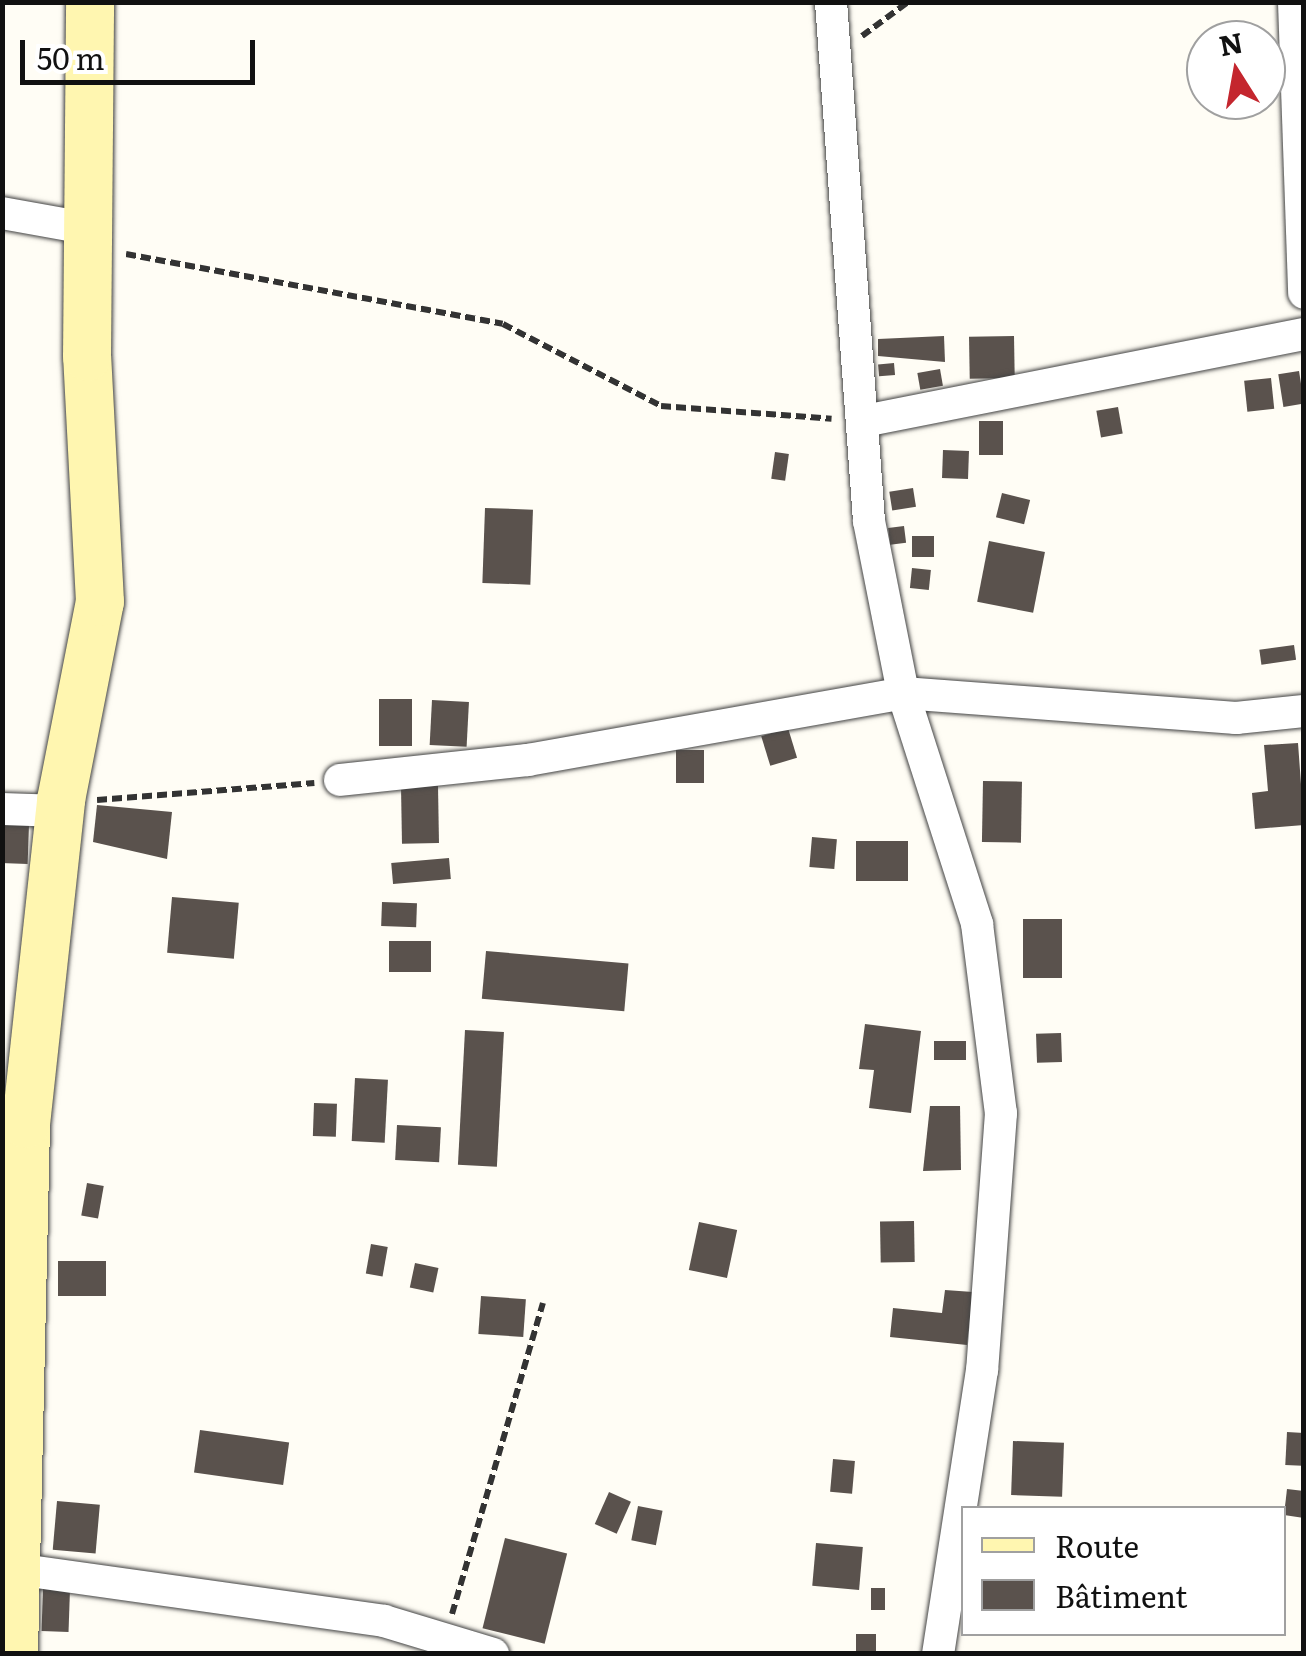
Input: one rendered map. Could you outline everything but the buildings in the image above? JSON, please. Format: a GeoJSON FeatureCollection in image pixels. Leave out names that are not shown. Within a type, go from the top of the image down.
{"type":"FeatureCollection","features":[{"type":"Feature","properties":{"kind":"street"},"geometry":{"type":"LineString","coordinates":[[14,1654],[26,1124],[60,806],[100,602],[90,2]]}},
{"type":"Feature","properties":{"kind":"street"},"geometry":{"type":"LineString","coordinates":[[831,2],[864,421],[868,522],[904,694],[977,924],[1001,1113],[982,1370],[938,1654]]}},
{"type":"Feature","properties":{"kind":"street"},"geometry":{"type":"LineString","coordinates":[[1294,2],[1304,294]]}},
{"type":"Feature","properties":{"kind":"street"},"geometry":{"type":"LineString","coordinates":[[2,213],[91,238]]}},
{"type":"Feature","properties":{"kind":"street"},"geometry":{"type":"LineString","coordinates":[[864,421],[1304,334]]}},
{"type":"Feature","properties":{"kind":"street"},"geometry":{"type":"LineString","coordinates":[[340,780],[528,760],[904,694],[1236,718],[1304,711]]}},
{"type":"Feature","properties":{"kind":"street"},"geometry":{"type":"LineString","coordinates":[[2,810],[60,806]]}},
{"type":"Feature","properties":{"kind":"street"},"geometry":{"type":"LineString","coordinates":[[15,1569],[384,1621],[493,1654]]}},
{"type":"Feature","properties":{"kind":"path"},"geometry":{"type":"LineString","coordinates":[[836,54],[908,2]]}},
{"type":"Feature","properties":{"kind":"path"},"geometry":{"type":"LineString","coordinates":[[91,238],[502,324],[661,406],[864,421]]}},
{"type":"Feature","properties":{"kind":"path"},"geometry":{"type":"LineString","coordinates":[[60,806],[340,780]]}},
{"type":"Feature","properties":{"kind":"path"},"geometry":{"type":"LineString","coordinates":[[445,1639],[543,1303]]}}]}
